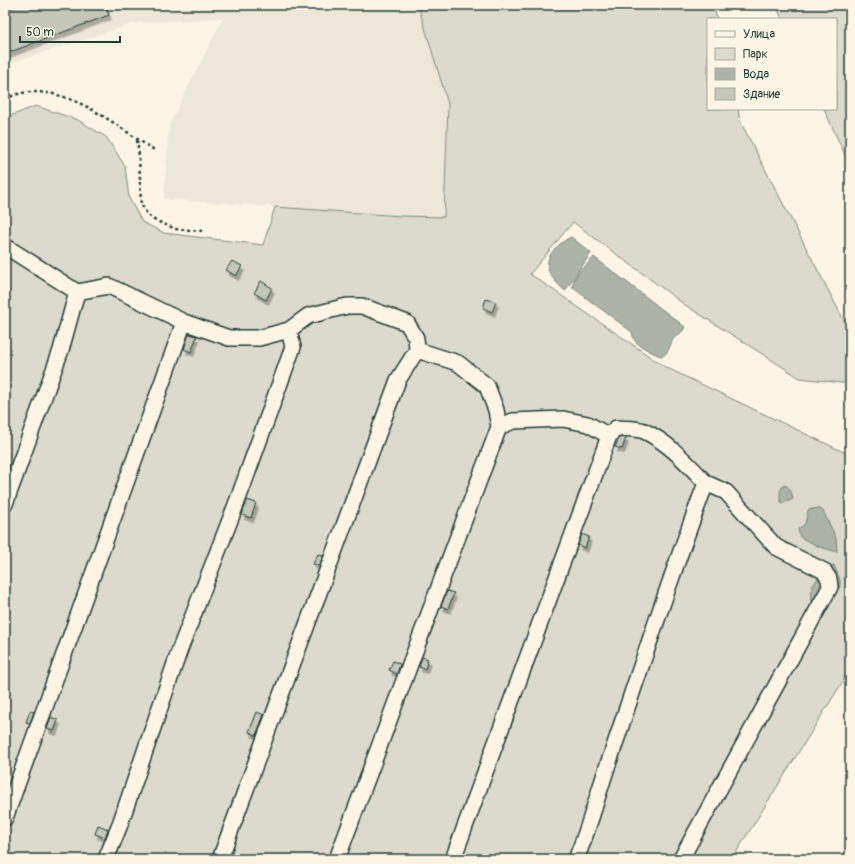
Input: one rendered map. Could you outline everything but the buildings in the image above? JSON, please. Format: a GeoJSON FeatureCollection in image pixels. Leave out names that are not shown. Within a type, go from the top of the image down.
{"type":"FeatureCollection","features":[{"type":"Feature","properties":{"kind":"lane"},"geometry":{"type":"LineString","coordinates":[[5,246],[77,292],[109,286],[184,322],[229,338],[259,338],[289,330],[308,316],[347,306],[362,306],[407,323],[416,338],[417,350],[398,380],[220,859]]}},
{"type":"Feature","properties":{"kind":"lane"},"geometry":{"type":"LineString","coordinates":[[5,504],[62,350],[77,292]]}},
{"type":"Feature","properties":{"kind":"lane"},"geometry":{"type":"LineString","coordinates":[[5,818],[184,322]]}},
{"type":"Feature","properties":{"kind":"lane"},"geometry":{"type":"LineString","coordinates":[[106,859],[119,828],[180,649],[293,347],[289,330]]}},
{"type":"Feature","properties":{"kind":"lane"},"geometry":{"type":"LineString","coordinates":[[337,859],[499,427],[496,410],[487,386],[458,364],[417,350]]}},
{"type":"Feature","properties":{"kind":"lane"},"geometry":{"type":"LineString","coordinates":[[499,427],[513,421],[563,419],[588,424],[609,436]]}},
{"type":"Feature","properties":{"kind":"lane"},"geometry":{"type":"LineString","coordinates":[[453,859],[609,436],[616,428],[643,431],[665,443],[706,483],[726,492],[776,547],[824,571],[830,579],[830,588],[681,859]]}},
{"type":"Feature","properties":{"kind":"lane"},"geometry":{"type":"LineString","coordinates":[[576,859],[587,834],[605,773],[683,542],[706,483]]}},
{"type":"Feature","properties":{"kind":"path"},"geometry":{"type":"LineString","coordinates":[[5,100],[22,93],[45,92],[68,98],[87,106],[156,151]]}},
{"type":"Feature","properties":{"kind":"path"},"geometry":{"type":"LineString","coordinates":[[137,140],[141,204],[147,214],[154,220],[176,229],[205,231]]}},
{"type":"Feature","properties":{"kind":"shaded area"},"geometry":{"type":"Polygon","coordinates":[[[5,5],[418,5],[448,104],[444,217],[401,216],[164,199],[169,125],[223,18],[135,23],[5,65],[5,5]]]}},
{"type":"Feature","properties":{"kind":"green space"},"geometry":{"type":"Polygon","coordinates":[[[418,5],[714,5],[717,18],[707,18],[707,110],[738,110],[740,121],[850,332],[850,384],[800,378],[685,305],[573,222],[530,274],[665,367],[850,455],[850,670],[732,859],[5,859],[5,118],[36,106],[78,120],[106,137],[125,166],[129,198],[142,222],[164,233],[263,245],[275,207],[401,216],[444,217],[448,104],[418,5]]]}},
{"type":"Feature","properties":{"kind":"green space"},"geometry":{"type":"Polygon","coordinates":[[[776,5],[850,5],[850,166],[824,110],[837,110],[837,18],[782,18],[776,5]]]}},
{"type":"Feature","properties":{"kind":"water"},"geometry":{"type":"Polygon","coordinates":[[[571,237],[591,253],[565,291],[550,274],[548,263],[551,253],[571,237]]]}},
{"type":"Feature","properties":{"kind":"water"},"geometry":{"type":"Polygon","coordinates":[[[594,257],[685,327],[682,332],[674,338],[668,351],[664,355],[662,356],[656,354],[640,345],[633,338],[632,332],[573,288],[574,280],[577,275],[594,257]]]}},
{"type":"Feature","properties":{"kind":"water"},"geometry":{"type":"Polygon","coordinates":[[[784,485],[790,489],[793,499],[782,504],[780,494],[784,485]]]}},
{"type":"Feature","properties":{"kind":"water"},"geometry":{"type":"Polygon","coordinates":[[[818,508],[823,511],[836,538],[837,552],[820,547],[800,537],[798,529],[805,524],[808,510],[818,508]]]}},
{"type":"Feature","properties":{"kind":"water"},"geometry":{"type":"Polygon","coordinates":[[[834,565],[840,580],[840,587],[821,600],[813,602],[811,600],[812,587],[818,578],[823,578],[829,566],[834,565]]]}}]}
